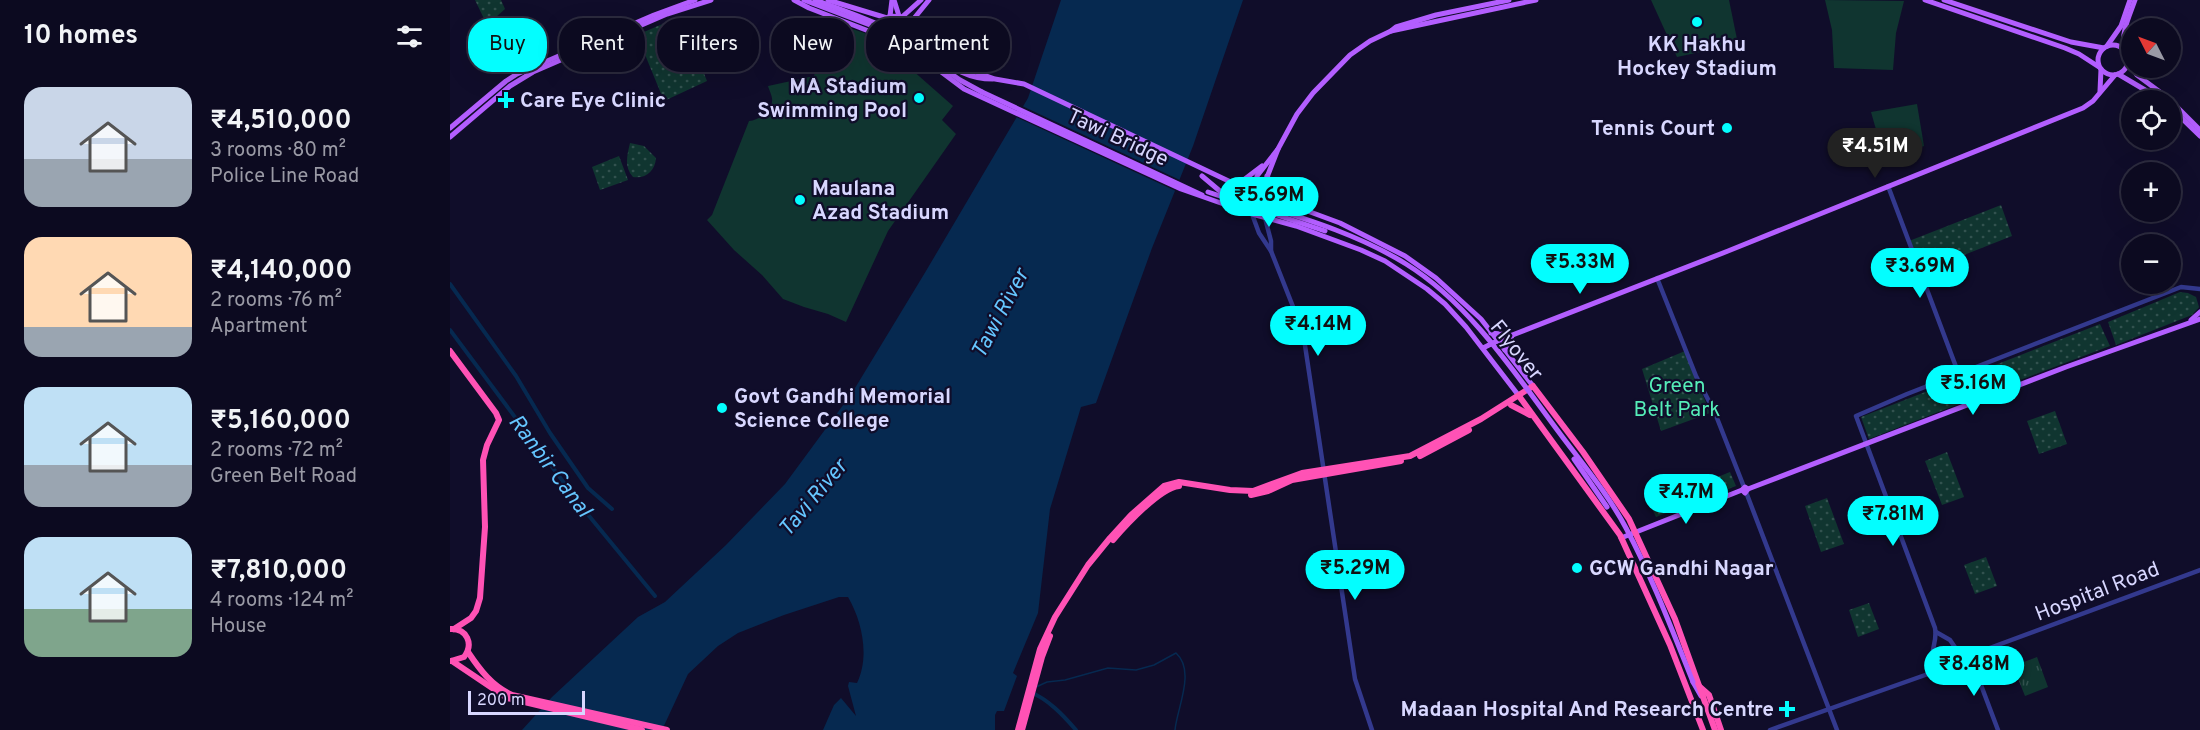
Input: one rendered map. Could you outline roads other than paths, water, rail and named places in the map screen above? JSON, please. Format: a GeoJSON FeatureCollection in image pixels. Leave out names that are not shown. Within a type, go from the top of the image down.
{"type":"FeatureCollection","features":[{"type":"Feature","properties":{"kind":"highway"},"geometry":{"type":"LineString","coordinates":[[450,351],[499,420],[484,452],[482,584],[478,605],[468,621],[468,652],[494,684],[513,695],[531,702],[663,729]]}},
{"type":"Feature","properties":{"kind":"highway"},"geometry":{"type":"LineString","coordinates":[[1021,727],[1049,638],[1084,578],[1122,530],[1165,492],[1177,486],[1251,495],[1268,491],[1292,480],[1415,454],[1482,419],[1534,387],[1583,452],[1629,519],[1675,619],[1715,730]]}},
{"type":"Feature","properties":{"kind":"highway"},"geometry":{"type":"LineString","coordinates":[[1326,473],[1385,465],[1422,455],[1511,405],[1520,397]]}},
{"type":"Feature","properties":{"kind":"highway"},"geometry":{"type":"LineString","coordinates":[[1520,397],[1621,538],[1670,645],[1703,730]]}},
{"type":"Feature","properties":{"kind":"highway"},"geometry":{"type":"LineString","coordinates":[[1511,405],[1521,408],[1535,418]]}},
{"type":"Feature","properties":{"kind":"highway"},"geometry":{"type":"LineString","coordinates":[[452,629],[468,621]]}},
{"type":"Feature","properties":{"kind":"highway"},"geometry":{"type":"LineString","coordinates":[[452,629],[460,630],[467,637]]}},
{"type":"Feature","properties":{"kind":"highway"},"geometry":{"type":"LineString","coordinates":[[451,661],[458,661],[468,652]]}},
{"type":"Feature","properties":{"kind":"highway"},"geometry":{"type":"LineString","coordinates":[[451,661],[498,694],[642,730]]}},
{"type":"Feature","properties":{"kind":"highway"},"geometry":{"type":"LineString","coordinates":[[1700,687],[1709,695],[1721,730]]}},
{"type":"Feature","properties":{"kind":"main road"},"geometry":{"type":"LineString","coordinates":[[450,128],[517,74],[654,15],[695,0]]}},
{"type":"Feature","properties":{"kind":"main road"},"geometry":{"type":"LineString","coordinates":[[450,137],[510,86],[533,72],[667,14],[711,0]]}},
{"type":"Feature","properties":{"kind":"main road"},"geometry":{"type":"LineString","coordinates":[[794,0],[866,30]]}},
{"type":"Feature","properties":{"kind":"main road"},"geometry":{"type":"LineString","coordinates":[[804,0],[870,25],[910,45],[960,80],[1006,106]]}},
{"type":"Feature","properties":{"kind":"main road"},"geometry":{"type":"LineString","coordinates":[[815,0],[872,21],[913,41],[962,74],[974,78],[1024,84],[1255,193],[1340,223],[1391,247],[1455,294],[1480,319],[1534,387]]}},
{"type":"Feature","properties":{"kind":"main road"},"geometry":{"type":"LineString","coordinates":[[828,0],[888,17],[901,16],[921,0]]}},
{"type":"Feature","properties":{"kind":"main road"},"geometry":{"type":"LineString","coordinates":[[888,17],[893,0]]}},
{"type":"Feature","properties":{"kind":"main road"},"geometry":{"type":"LineString","coordinates":[[893,0],[901,16]]}},
{"type":"Feature","properties":{"kind":"main road"},"geometry":{"type":"LineString","coordinates":[[914,18],[929,0]]}},
{"type":"Feature","properties":{"kind":"main road"},"geometry":{"type":"LineString","coordinates":[[1252,214],[1257,176],[1278,149],[1301,108],[1330,74],[1366,43],[1396,27],[1436,15],[1509,0]]}},
{"type":"Feature","properties":{"kind":"main road"},"geometry":{"type":"LineString","coordinates":[[1391,31],[1536,0]]}},
{"type":"Feature","properties":{"kind":"main road"},"geometry":{"type":"LineString","coordinates":[[1925,0],[2072,51],[2108,75],[2117,75],[2147,90]]}},
{"type":"Feature","properties":{"kind":"main road"},"geometry":{"type":"LineString","coordinates":[[1944,0],[2071,42],[2105,47],[2115,45],[2121,48]]}},
{"type":"Feature","properties":{"kind":"main road"},"geometry":{"type":"LineString","coordinates":[[2100,91],[2098,59],[2121,26],[2133,0]]}},
{"type":"Feature","properties":{"kind":"main road"},"geometry":{"type":"LineString","coordinates":[[2127,18],[2133,0]]}},
{"type":"Feature","properties":{"kind":"main road"},"geometry":{"type":"LineString","coordinates":[[941,72],[957,85],[1006,106]]}},
{"type":"Feature","properties":{"kind":"main road"},"geometry":{"type":"LineString","coordinates":[[977,72],[995,79]]}},
{"type":"Feature","properties":{"kind":"main road"},"geometry":{"type":"LineString","coordinates":[[1483,348],[2083,108],[2093,101],[2100,91],[2121,72]]}},
{"type":"Feature","properties":{"kind":"main road"},"geometry":{"type":"LineString","coordinates":[[2143,78],[2155,90]]}},
{"type":"Feature","properties":{"kind":"main road","name":"Tawi Bridge"},"geometry":{"type":"LineString","coordinates":[[1006,106],[1182,188],[1190,188],[1214,201]]}},
{"type":"Feature","properties":{"kind":"main road"},"geometry":{"type":"LineString","coordinates":[[2181,113],[2200,130]]}},
{"type":"Feature","properties":{"kind":"main road"},"geometry":{"type":"LineString","coordinates":[[2181,118],[2200,136]]}},
{"type":"Feature","properties":{"kind":"main road"},"geometry":{"type":"LineString","coordinates":[[1265,218],[1264,195],[1267,176],[1278,149]]}},
{"type":"Feature","properties":{"kind":"main road"},"geometry":{"type":"LineString","coordinates":[[1238,185],[1269,160]]}},
{"type":"Feature","properties":{"kind":"main road","name":"Flyover"},"geometry":{"type":"LineString","coordinates":[[1194,163],[1202,176],[1221,192],[1365,242],[1409,266],[1451,298],[1473,321],[1577,457],[1625,527],[1653,585],[1693,682],[1704,698]]}},
{"type":"Feature","properties":{"kind":"main road"},"geometry":{"type":"LineString","coordinates":[[1267,176],[1280,202]]}},
{"type":"Feature","properties":{"kind":"main road"},"geometry":{"type":"LineString","coordinates":[[1182,188],[1214,201],[1296,226],[1361,250],[1404,272],[1445,304],[1483,348],[1520,397]]}},
{"type":"Feature","properties":{"kind":"main road","name":"Flyover"},"geometry":{"type":"LineString","coordinates":[[1190,188],[1344,237],[1388,257],[1431,285],[1470,323],[1517,382],[1607,507],[1612,523]]}},
{"type":"Feature","properties":{"kind":"main road"},"geometry":{"type":"LineString","coordinates":[[1280,222],[1274,216],[1278,208],[1298,209]]}},
{"type":"Feature","properties":{"kind":"main road"},"geometry":{"type":"LineString","coordinates":[[1621,538],[2197,318]]}},
{"type":"Feature","properties":{"kind":"main road"},"geometry":{"type":"LineString","coordinates":[[1491,333],[1512,336]]}},
{"type":"Feature","properties":{"kind":"main road"},"geometry":{"type":"LineString","coordinates":[[1505,350],[1512,336]]}},
{"type":"Feature","properties":{"kind":"street"},"geometry":{"type":"LineString","coordinates":[[1888,186],[1970,404]]}},
{"type":"Feature","properties":{"kind":"street"},"geometry":{"type":"LineString","coordinates":[[1252,214],[1259,233],[1271,251],[1303,332],[1326,473],[1332,534],[1355,679],[1372,730]]}},
{"type":"Feature","properties":{"kind":"street"},"geometry":{"type":"LineString","coordinates":[[1265,218],[1271,251]]}},
{"type":"Feature","properties":{"kind":"street"},"geometry":{"type":"LineString","coordinates":[[1657,278],[1696,376],[1715,413],[1836,730]]}},
{"type":"Feature","properties":{"kind":"street"},"geometry":{"type":"LineString","coordinates":[[1937,669],[1931,655],[1936,632],[1856,416],[1906,394],[2181,287],[2199,290]]}},
{"type":"Feature","properties":{"kind":"street"},"geometry":{"type":"LineString","coordinates":[[2197,318],[2200,327]]}},
{"type":"Feature","properties":{"kind":"street","name":"Hospital Road"},"geometry":{"type":"LineString","coordinates":[[1770,730],[1928,674],[1970,656],[2200,570]]}},
{"type":"Feature","properties":{"kind":"street"},"geometry":{"type":"LineString","coordinates":[[1936,632],[1950,640],[1963,659]]}},
{"type":"Feature","properties":{"kind":"street"},"geometry":{"type":"LineString","coordinates":[[1970,656],[1998,730]]}},
{"type":"Feature","properties":{"kind":"water"},"geometry":{"type":"Polygon","coordinates":[[[1061,0],[1243,0],[1193,146],[1152,248],[1096,403],[1081,407],[1050,509],[1038,613],[1013,673],[1017,676],[1004,711],[997,711],[995,715],[995,730],[823,730],[834,705],[841,698],[856,716],[848,686],[849,682],[857,683],[863,662],[863,639],[853,606],[848,597],[839,597],[738,633],[718,646],[688,674],[662,730],[522,730],[552,697],[638,617],[665,602],[726,545],[785,484],[852,393],[1028,98],[1061,0]]]}},
{"type":"Feature","properties":{"kind":"waterway","name":"Ranbir Canal"},"geometry":{"type":"LineString","coordinates":[[450,284],[516,376],[550,433],[588,488],[612,509]]}},
{"type":"Feature","properties":{"kind":"waterway","name":"Ranbir Canal"},"geometry":{"type":"LineString","coordinates":[[450,330],[585,511],[655,596]]}},
{"type":"Feature","properties":{"kind":"waterway"},"geometry":{"type":"LineString","coordinates":[[1036,687],[1047,682],[1065,680],[1108,668],[1136,670],[1154,665],[1176,653],[1182,661],[1185,679],[1175,730]]}},
{"type":"Feature","properties":{"kind":"waterway"},"geometry":{"type":"LineString","coordinates":[[1030,692],[1049,703],[1076,730]]}},
{"type":"Feature","properties":{"kind":"place","name":"KK Hakhu Hockey Stadium"},"geometry":{"type":"Point","coordinates":[1697,22]}},
{"type":"Feature","properties":{"kind":"place","name":"MA Stadium Swimming Pool"},"geometry":{"type":"Point","coordinates":[919,98]}},
{"type":"Feature","properties":{"kind":"place","name":"Care Eye Clinic"},"geometry":{"type":"Point","coordinates":[506,100]}},
{"type":"Feature","properties":{"kind":"place","name":"Tennis Court"},"geometry":{"type":"Point","coordinates":[1727,128]}},
{"type":"Feature","properties":{"kind":"place","name":"Maulana Azad Stadium"},"geometry":{"type":"Point","coordinates":[800,200]}},
{"type":"Feature","properties":{"kind":"place","name":"Govt Gandhi Memorial Science College"},"geometry":{"type":"Point","coordinates":[722,408]}},
{"type":"Feature","properties":{"kind":"place","name":"GCW Gandhi Nagar"},"geometry":{"type":"Point","coordinates":[1577,568]}},
{"type":"Feature","properties":{"kind":"place","name":"Madaan Hospital And Research Centre"},"geometry":{"type":"Point","coordinates":[1787,709]}},
{"type":"Feature","properties":{"kind":"water label","name":"Tawi River"},"geometry":{"type":"Point","coordinates":[999,313]}},
{"type":"Feature","properties":{"kind":"water label","name":"Tavi River"},"geometry":{"type":"Point","coordinates":[812,497]}},
{"type":"Feature","properties":{"kind":"park label","name":"Green Belt Park"},"geometry":{"type":"Point","coordinates":[1677,397]}}]}
